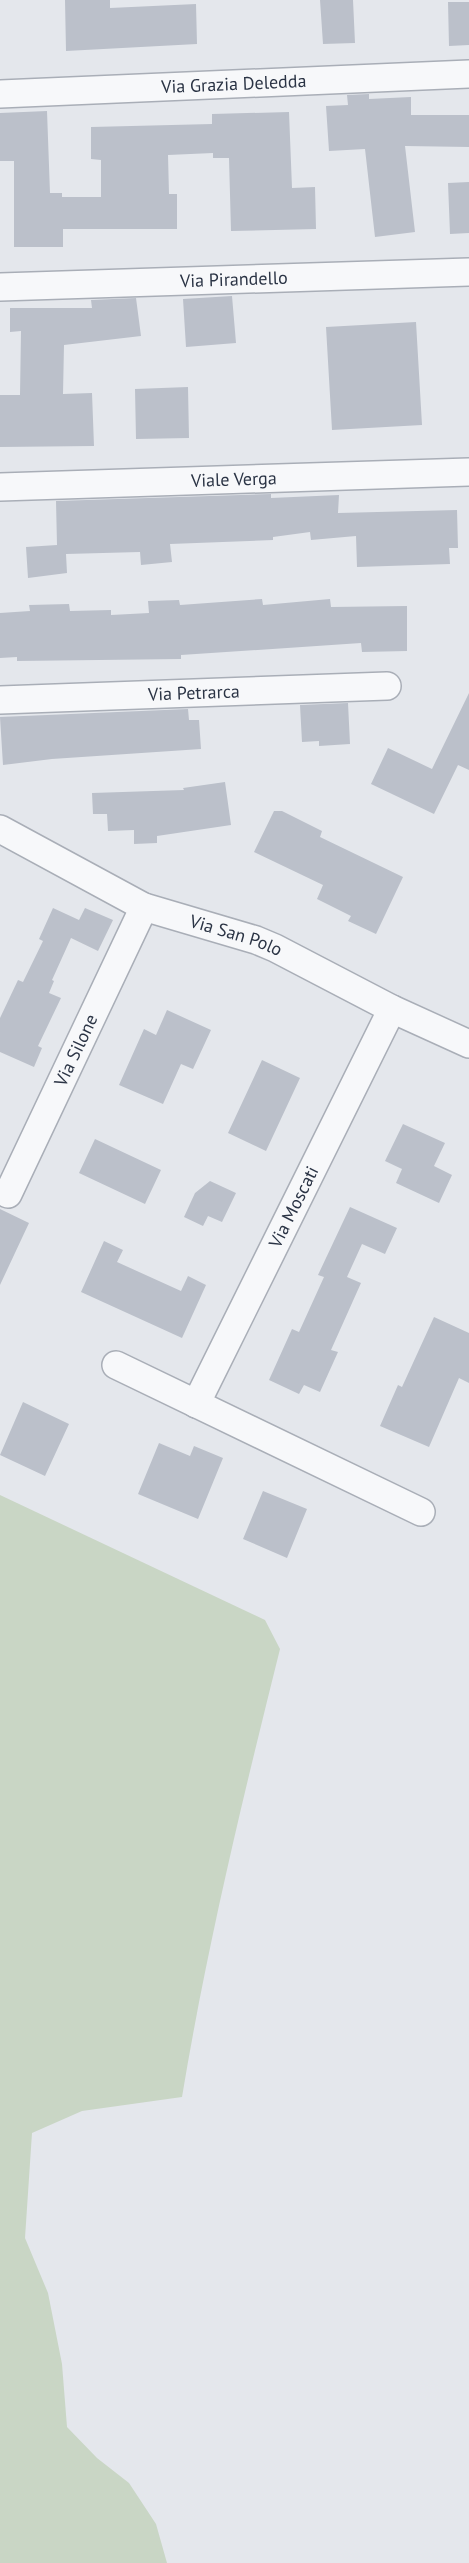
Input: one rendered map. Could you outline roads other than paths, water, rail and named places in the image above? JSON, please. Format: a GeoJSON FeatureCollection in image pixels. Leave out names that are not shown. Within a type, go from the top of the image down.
{"type":"FeatureCollection","features":[{"type":"Feature","properties":{"kind":"street","name":"Via Grazia Deledda"},"geometry":{"type":"LineString","coordinates":[[0,94],[469,74]]}},
{"type":"Feature","properties":{"kind":"street","name":"Via Pirandello"},"geometry":{"type":"LineString","coordinates":[[0,287],[469,272]]}},
{"type":"Feature","properties":{"kind":"street","name":"Viale Verga"},"geometry":{"type":"LineString","coordinates":[[0,487],[469,472]]}},
{"type":"Feature","properties":{"kind":"street","name":"Via Petrarca"},"geometry":{"type":"LineString","coordinates":[[0,700],[387,687]]}},
{"type":"Feature","properties":{"kind":"street","name":"Via San Polo"},"geometry":{"type":"LineString","coordinates":[[0,829],[144,907],[256,940],[290,955],[392,1009],[469,1044]]}},
{"type":"Feature","properties":{"kind":"street","name":"Via Silone"},"geometry":{"type":"LineString","coordinates":[[8,1194],[144,907]]}},
{"type":"Feature","properties":{"kind":"street","name":"Via Moscati"},"geometry":{"type":"LineString","coordinates":[[196,1404],[392,1009]]}},
{"type":"Feature","properties":{"kind":"street"},"geometry":{"type":"LineString","coordinates":[[116,1365],[420,1512]]}}]}
